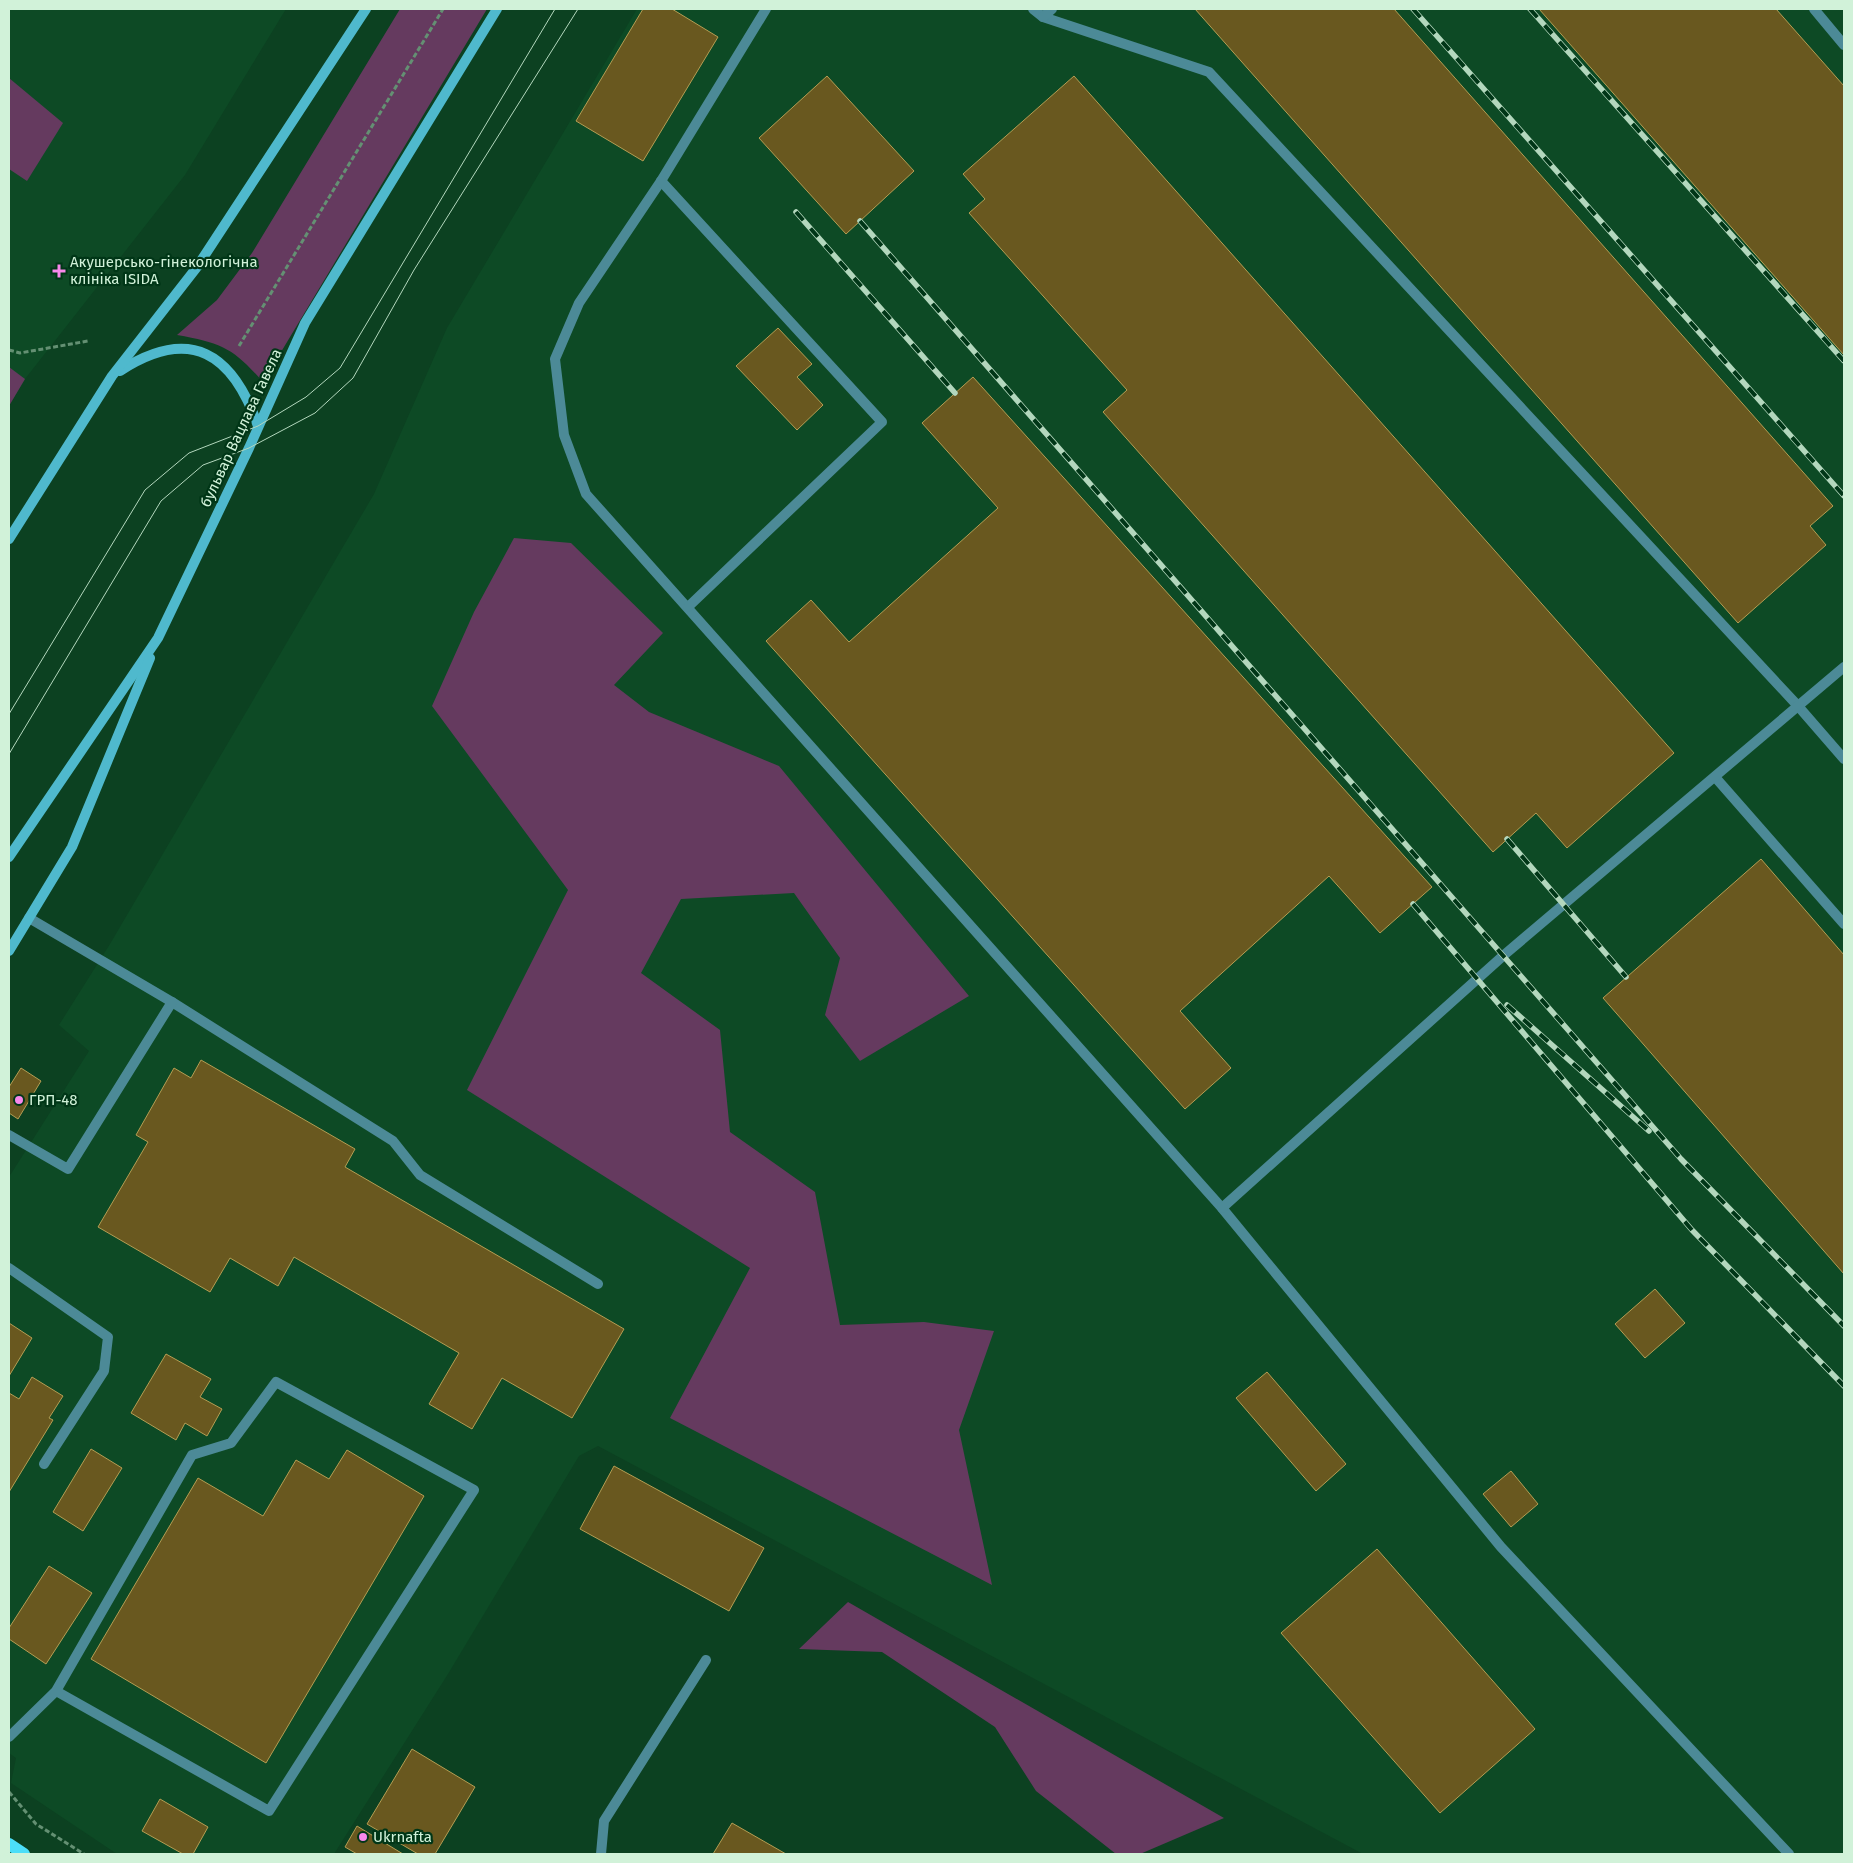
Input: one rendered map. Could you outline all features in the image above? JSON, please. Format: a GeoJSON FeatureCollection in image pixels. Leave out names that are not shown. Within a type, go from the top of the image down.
{"type":"FeatureCollection","features":[{"type":"Feature","properties":{"kind":"main road"},"geometry":{"type":"LineString","coordinates":[[9,539],[112,376],[197,267],[366,9]]}},
{"type":"Feature","properties":{"kind":"main road","name":"бульвар Вацлава Гавела"},"geometry":{"type":"LineString","coordinates":[[9,857],[158,638],[306,324],[497,9]]}},
{"type":"Feature","properties":{"kind":"main road"},"geometry":{"type":"LineString","coordinates":[[112,376],[147,356],[172,349],[200,352],[224,364],[248,399],[258,426]]}},
{"type":"Feature","properties":{"kind":"main road"},"geometry":{"type":"LineString","coordinates":[[9,951],[72,847],[158,638]]}},
{"type":"Feature","properties":{"kind":"main road"},"geometry":{"type":"LineString","coordinates":[[9,1844],[24,1854]]}},
{"type":"Feature","properties":{"kind":"lane"},"geometry":{"type":"LineString","coordinates":[[766,9],[661,181],[579,303],[556,359],[564,435],[586,494],[1222,1208],[1501,1547],[1789,1854]]}},
{"type":"Feature","properties":{"kind":"lane"},"geometry":{"type":"LineString","coordinates":[[1033,9],[1042,17],[1209,72],[1798,706],[1844,759]]}},
{"type":"Feature","properties":{"kind":"lane"},"geometry":{"type":"LineString","coordinates":[[1042,17],[1052,9]]}},
{"type":"Feature","properties":{"kind":"lane"},"geometry":{"type":"LineString","coordinates":[[1814,9],[1844,45]]}},
{"type":"Feature","properties":{"kind":"lane"},"geometry":{"type":"LineString","coordinates":[[661,181],[882,422],[688,607]]}},
{"type":"Feature","properties":{"kind":"lane"},"geometry":{"type":"LineString","coordinates":[[1222,1208],[1504,956],[1844,667]]}},
{"type":"Feature","properties":{"kind":"lane"},"geometry":{"type":"LineString","coordinates":[[1715,777],[1844,924]]}},
{"type":"Feature","properties":{"kind":"lane"},"geometry":{"type":"LineString","coordinates":[[29,918],[172,1002],[393,1141],[420,1175],[598,1284]]}},
{"type":"Feature","properties":{"kind":"lane"},"geometry":{"type":"LineString","coordinates":[[9,1135],[68,1169],[172,1002]]}},
{"type":"Feature","properties":{"kind":"lane"},"geometry":{"type":"LineString","coordinates":[[9,1268],[108,1336],[104,1371],[44,1464]]}},
{"type":"Feature","properties":{"kind":"lane"},"geometry":{"type":"LineString","coordinates":[[9,1737],[56,1692],[192,1455],[231,1443],[276,1382],[474,1490],[269,1812],[56,1692]]}},
{"type":"Feature","properties":{"kind":"lane"},"geometry":{"type":"LineString","coordinates":[[601,1854],[604,1821],[706,1660]]}},
{"type":"Feature","properties":{"kind":"path"},"geometry":{"type":"LineString","coordinates":[[224,364],[240,345],[443,9]]}},
{"type":"Feature","properties":{"kind":"path"},"geometry":{"type":"LineString","coordinates":[[9,350],[20,353],[88,341]]}},
{"type":"Feature","properties":{"kind":"path"},"geometry":{"type":"LineString","coordinates":[[9,1792],[36,1824],[84,1854]]}},
{"type":"Feature","properties":{"kind":"shaded area","name":"Акушерсько-гінекологічна клініка ISIDA"},"geometry":{"type":"Polygon","coordinates":[[[9,9],[286,9],[185,175],[25,379],[9,406],[9,9]]]}},
{"type":"Feature","properties":{"kind":"shaded area"},"geometry":{"type":"Polygon","coordinates":[[[400,9],[487,9],[263,382],[243,361],[226,349],[216,344],[177,335],[217,300],[252,253],[400,9]]]}},
{"type":"Feature","properties":{"kind":"shaded area"},"geometry":{"type":"Polygon","coordinates":[[[637,9],[1844,9],[1844,1854],[1363,1854],[598,1446],[579,1456],[448,1674],[334,1854],[117,1854],[11,1783],[16,1758],[9,1753],[9,1177],[89,1051],[59,1025],[110,944],[374,494],[447,328],[637,9]]]}},
{"type":"Feature","properties":{"kind":"shaded area"},"geometry":{"type":"Polygon","coordinates":[[[9,78],[63,123],[27,181],[9,169],[9,78]]]}},
{"type":"Feature","properties":{"kind":"shaded area"},"geometry":{"type":"Polygon","coordinates":[[[9,367],[25,379],[9,406],[9,367]]]}},
{"type":"Feature","properties":{"kind":"shaded area"},"geometry":{"type":"Polygon","coordinates":[[[514,538],[571,543],[663,633],[614,685],[649,712],[779,766],[969,996],[860,1061],[825,1015],[840,958],[794,893],[681,899],[641,973],[720,1030],[730,1132],[815,1192],[840,1325],[924,1322],[994,1331],[959,1430],[992,1585],[670,1418],[750,1268],[467,1090],[568,890],[432,706],[474,612],[514,538]]]}},
{"type":"Feature","properties":{"kind":"shaded area"},"geometry":{"type":"Polygon","coordinates":[[[848,1602],[1224,1818],[1140,1854],[1116,1854],[1036,1791],[995,1727],[882,1652],[799,1649],[848,1602]]]}},
{"type":"Feature","properties":{"kind":"building"},"geometry":{"type":"Polygon","coordinates":[[[643,9],[672,9],[718,37],[643,161],[576,121],[643,9]]]}},
{"type":"Feature","properties":{"kind":"building"},"geometry":{"type":"Polygon","coordinates":[[[1195,9],[1394,9],[1833,506],[1810,526],[1826,545],[1738,623],[1195,9]]]}},
{"type":"Feature","properties":{"kind":"building"},"geometry":{"type":"Polygon","coordinates":[[[1539,9],[1776,9],[1844,86],[1844,355],[1539,9]]]}},
{"type":"Feature","properties":{"kind":"building"},"geometry":{"type":"Polygon","coordinates":[[[827,76],[914,171],[846,234],[759,138],[827,76]]]}},
{"type":"Feature","properties":{"kind":"building"},"geometry":{"type":"Polygon","coordinates":[[[1074,76],[1674,753],[1567,848],[1536,813],[1493,852],[1103,412],[1127,390],[969,213],[985,199],[963,174],[1074,76]]]}},
{"type":"Feature","properties":{"kind":"building"},"geometry":{"type":"Polygon","coordinates":[[[778,328],[812,364],[797,377],[823,405],[797,430],[736,366],[778,328]]]}},
{"type":"Feature","properties":{"kind":"building"},"geometry":{"type":"Polygon","coordinates":[[[973,377],[1432,887],[1380,933],[1329,876],[1180,1011],[1231,1068],[1185,1109],[766,641],[811,600],[849,642],[998,508],[922,423],[973,377]]]}},
{"type":"Feature","properties":{"kind":"building"},"geometry":{"type":"Polygon","coordinates":[[[1761,859],[1844,955],[1844,1274],[1603,998],[1761,859]]]}},
{"type":"Feature","properties":{"kind":"building"},"geometry":{"type":"Polygon","coordinates":[[[201,1060],[355,1149],[345,1167],[624,1329],[572,1418],[502,1378],[472,1429],[429,1404],[459,1353],[294,1257],[278,1286],[230,1258],[210,1292],[98,1227],[148,1142],[136,1135],[174,1068],[191,1078],[201,1060]]]}},
{"type":"Feature","properties":{"kind":"building","name":"ГРП-48"},"geometry":{"type":"Polygon","coordinates":[[[21,1068],[41,1081],[18,1119],[9,1113],[9,1087],[21,1068]]]}},
{"type":"Feature","properties":{"kind":"building"},"geometry":{"type":"Polygon","coordinates":[[[1655,1289],[1685,1323],[1645,1358],[1615,1324],[1655,1289]]]}},
{"type":"Feature","properties":{"kind":"building"},"geometry":{"type":"Polygon","coordinates":[[[9,1323],[32,1338],[9,1376],[9,1323]]]}},
{"type":"Feature","properties":{"kind":"building"},"geometry":{"type":"Polygon","coordinates":[[[166,1354],[211,1379],[200,1397],[222,1409],[207,1436],[185,1423],[176,1440],[131,1413],[166,1354]]]}},
{"type":"Feature","properties":{"kind":"building"},"geometry":{"type":"Polygon","coordinates":[[[1267,1372],[1346,1464],[1316,1491],[1236,1398],[1267,1372]]]}},
{"type":"Feature","properties":{"kind":"building"},"geometry":{"type":"Polygon","coordinates":[[[32,1377],[63,1396],[49,1418],[53,1420],[9,1492],[9,1393],[19,1399],[32,1377]]]}},
{"type":"Feature","properties":{"kind":"building"},"geometry":{"type":"Polygon","coordinates":[[[91,1449],[122,1468],[83,1531],[53,1512],[91,1449]]]}},
{"type":"Feature","properties":{"kind":"building"},"geometry":{"type":"Polygon","coordinates":[[[347,1450],[424,1496],[266,1763],[91,1659],[198,1478],[263,1516],[296,1460],[329,1479],[347,1450]]]}},
{"type":"Feature","properties":{"kind":"building"},"geometry":{"type":"Polygon","coordinates":[[[614,1466],[764,1548],[729,1611],[580,1529],[614,1466]]]}},
{"type":"Feature","properties":{"kind":"building"},"geometry":{"type":"Polygon","coordinates":[[[1511,1471],[1538,1504],[1511,1527],[1483,1494],[1511,1471]]]}},
{"type":"Feature","properties":{"kind":"building"},"geometry":{"type":"Polygon","coordinates":[[[1377,1549],[1535,1729],[1440,1813],[1281,1633],[1377,1549]]]}},
{"type":"Feature","properties":{"kind":"building"},"geometry":{"type":"Polygon","coordinates":[[[49,1566],[92,1593],[46,1664],[9,1639],[9,1628],[49,1566]]]}},
{"type":"Feature","properties":{"kind":"building"},"geometry":{"type":"Polygon","coordinates":[[[412,1749],[475,1787],[435,1854],[418,1854],[367,1824],[412,1749]]]}},
{"type":"Feature","properties":{"kind":"building"},"geometry":{"type":"Polygon","coordinates":[[[160,1799],[208,1827],[193,1854],[183,1854],[142,1831],[160,1799]]]}},
{"type":"Feature","properties":{"kind":"building"},"geometry":{"type":"Polygon","coordinates":[[[732,1823],[786,1854],[713,1854],[732,1823]]]}},
{"type":"Feature","properties":{"kind":"building","name":"Ukrnafta"},"geometry":{"type":"Polygon","coordinates":[[[357,1826],[403,1854],[357,1854],[345,1847],[357,1826]]]}},
{"type":"Feature","properties":{"kind":"tram line"},"geometry":{"type":"LineString","coordinates":[[9,714],[145,490],[189,453],[258,426],[306,397],[340,368],[555,9]]}},
{"type":"Feature","properties":{"kind":"tram line"},"geometry":{"type":"LineString","coordinates":[[9,754],[161,501],[203,465],[249,448],[315,413],[353,378],[414,270],[578,9]]}},
{"type":"Feature","properties":{"kind":"railway"},"geometry":{"type":"LineString","coordinates":[[1413,9],[1844,496]]}},
{"type":"Feature","properties":{"kind":"railway"},"geometry":{"type":"LineString","coordinates":[[1530,9],[1844,361]]}},
{"type":"Feature","properties":{"kind":"railway"},"geometry":{"type":"LineString","coordinates":[[796,212],[955,393]]}},
{"type":"Feature","properties":{"kind":"railway"},"geometry":{"type":"LineString","coordinates":[[860,221],[1681,1159],[1844,1326]]}},
{"type":"Feature","properties":{"kind":"railway"},"geometry":{"type":"LineString","coordinates":[[1507,839],[1626,977]]}},
{"type":"Feature","properties":{"kind":"railway"},"geometry":{"type":"LineString","coordinates":[[1413,904],[1692,1230],[1844,1386]]}},
{"type":"Feature","properties":{"kind":"railway"},"geometry":{"type":"LineString","coordinates":[[1507,1005],[1649,1131]]}},
{"type":"Feature","properties":{"kind":"place","name":"Акушерсько-гінекологічна клініка ISIDA"},"geometry":{"type":"Point","coordinates":[59,271]}},
{"type":"Feature","properties":{"kind":"place","name":"ГРП-48"},"geometry":{"type":"Point","coordinates":[19,1100]}},
{"type":"Feature","properties":{"kind":"place","name":"Ukrnafta"},"geometry":{"type":"Point","coordinates":[363,1837]}}]}
